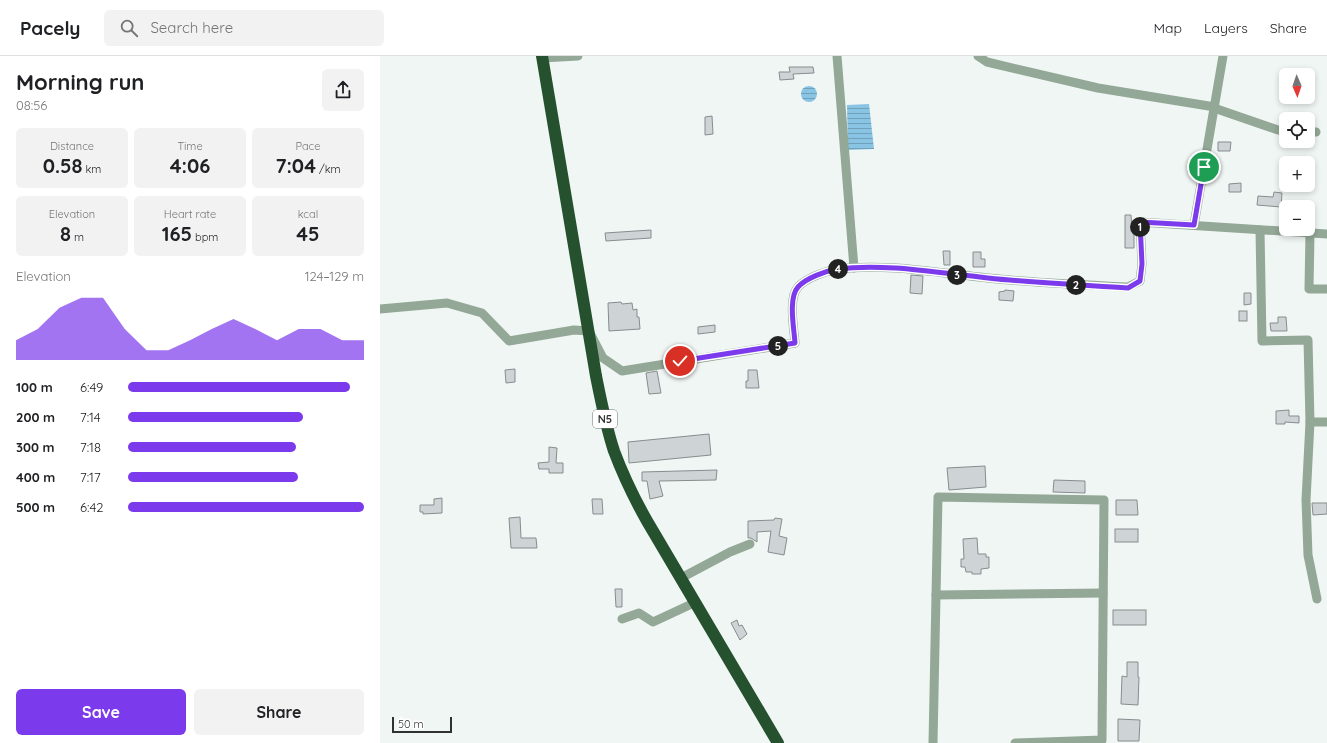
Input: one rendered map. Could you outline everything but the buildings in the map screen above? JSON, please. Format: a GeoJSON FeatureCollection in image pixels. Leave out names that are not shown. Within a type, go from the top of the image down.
{"type":"FeatureCollection","features":[{"type":"Feature","properties":{"kind":"highway","name":"N5"},"geometry":{"type":"LineString","coordinates":[[542,57],[601,401],[609,435],[618,461],[638,504],[778,743]]}},
{"type":"Feature","properties":{"kind":"street"},"geometry":{"type":"LineString","coordinates":[[542,57],[578,56]]}},
{"type":"Feature","properties":{"kind":"street"},"geometry":{"type":"LineString","coordinates":[[836,56],[854,268]]}},
{"type":"Feature","properties":{"kind":"street"},"geometry":{"type":"LineString","coordinates":[[978,56],[987,62],[1098,88],[1214,108],[1279,130]]}},
{"type":"Feature","properties":{"kind":"street"},"geometry":{"type":"LineString","coordinates":[[1194,225],[1223,56]]}},
{"type":"Feature","properties":{"kind":"street"},"geometry":{"type":"LineString","coordinates":[[380,309],[447,303],[482,313],[509,341],[574,330],[589,332],[604,358],[622,371],[795,343],[793,308],[795,292],[803,282],[823,272],[835,269],[854,268],[917,270],[996,279],[1128,288],[1140,281],[1142,264],[1140,222],[1279,231]]}},
{"type":"Feature","properties":{"kind":"street"},"geometry":{"type":"LineString","coordinates":[[1260,230],[1262,340],[1308,340],[1310,422],[1306,500],[1308,555],[1316,599]]}},
{"type":"Feature","properties":{"kind":"street"},"geometry":{"type":"LineString","coordinates":[[1315,233],[1327,234]]}},
{"type":"Feature","properties":{"kind":"street"},"geometry":{"type":"LineString","coordinates":[[1310,236],[1309,289],[1327,289]]}},
{"type":"Feature","properties":{"kind":"street"},"geometry":{"type":"LineString","coordinates":[[1310,422],[1327,422]]}},
{"type":"Feature","properties":{"kind":"street"},"geometry":{"type":"LineString","coordinates":[[933,743],[938,497],[1104,500],[1102,742],[1015,743]]}},
{"type":"Feature","properties":{"kind":"street"},"geometry":{"type":"LineString","coordinates":[[681,578],[730,552],[750,544]]}},
{"type":"Feature","properties":{"kind":"street"},"geometry":{"type":"LineString","coordinates":[[936,595],[1103,593]]}},
{"type":"Feature","properties":{"kind":"street"},"geometry":{"type":"LineString","coordinates":[[622,619],[639,614],[653,622],[696,602]]}},
{"type":"Feature","properties":{"kind":"water"},"geometry":{"type":"Polygon","coordinates":[[[809,86],[816,91],[817,94],[812,101],[809,102],[802,97],[801,94],[806,87],[809,86]]]}},
{"type":"Feature","properties":{"kind":"water"},"geometry":{"type":"Polygon","coordinates":[[[869,104],[874,149],[848,150],[847,105],[869,104]]]}},
{"type":"Feature","properties":{"kind":"route"},"geometry":{"type":"LineString","coordinates":[[680,361],[795,343],[793,301],[795,292],[803,282],[823,272],[835,269],[870,268],[917,270],[989,278],[1128,288],[1140,281],[1142,264],[1140,222],[1194,225],[1204,167]]}}]}
